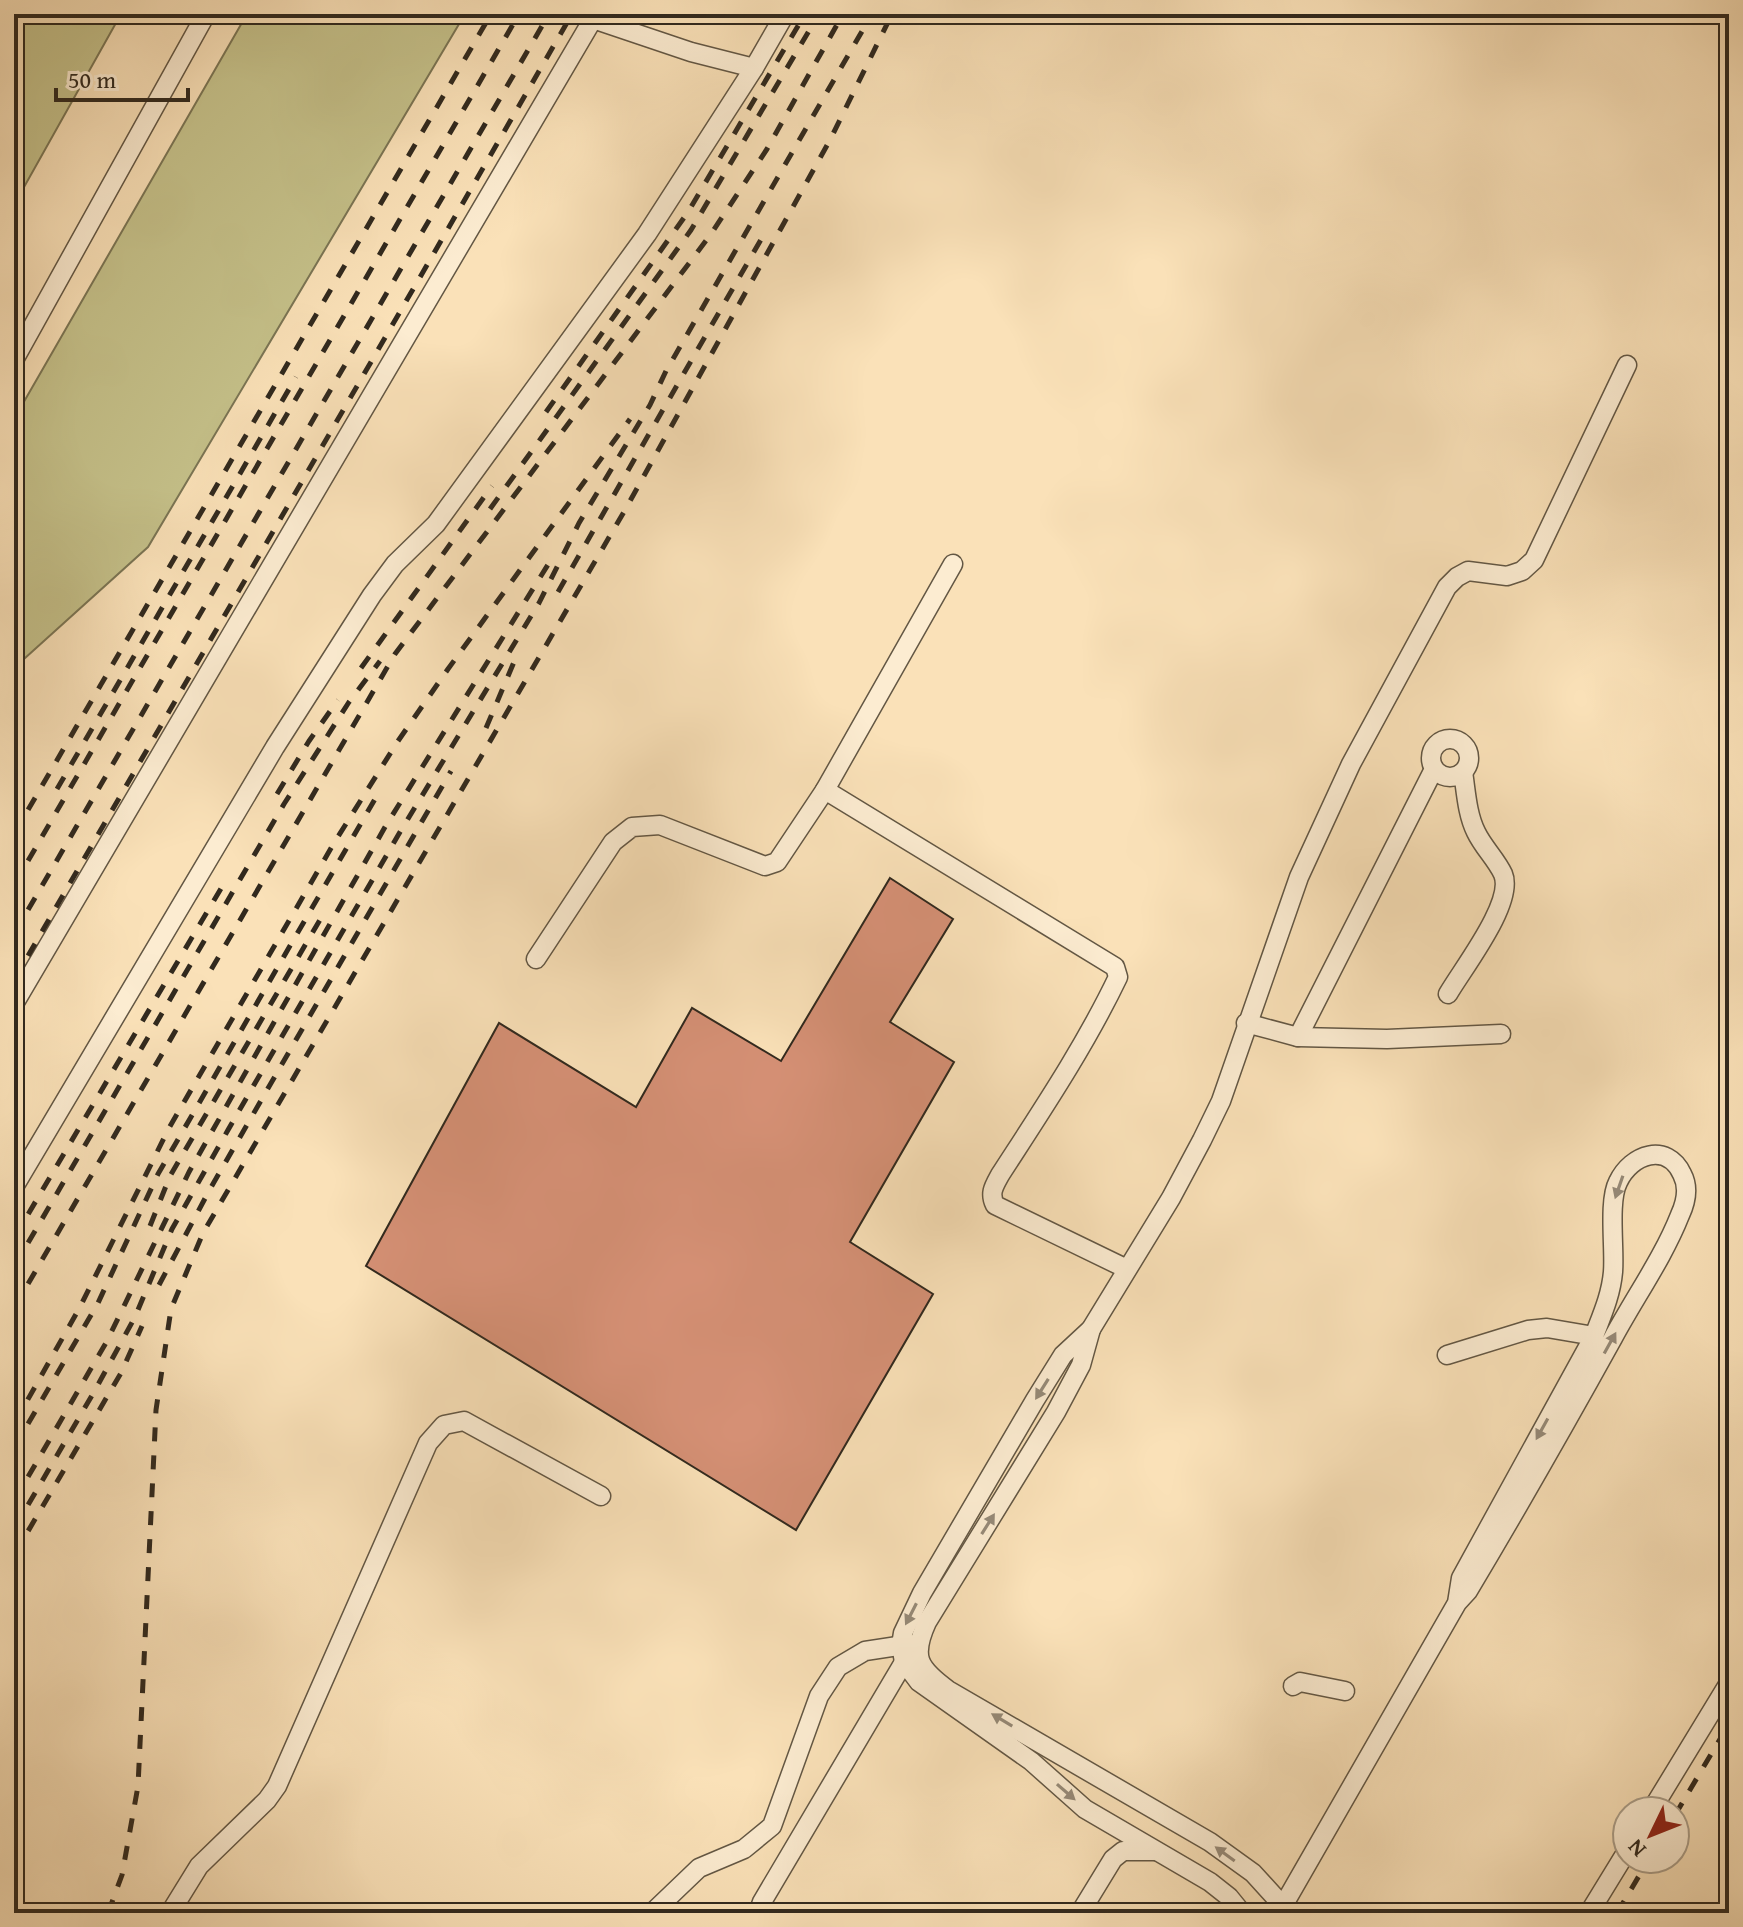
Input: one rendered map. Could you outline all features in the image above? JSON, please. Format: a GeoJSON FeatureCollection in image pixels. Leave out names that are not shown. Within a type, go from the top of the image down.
{"type":"FeatureCollection","features":[{"type":"Feature","properties":{"kind":"lane"},"geometry":{"type":"LineString","coordinates":[[14,360],[206,14]]}},
{"type":"Feature","properties":{"kind":"lane"},"geometry":{"type":"LineString","coordinates":[[14,1187],[275,747],[372,595],[395,564],[436,524],[647,234],[754,68],[785,14]]}},
{"type":"Feature","properties":{"kind":"lane"},"geometry":{"type":"LineString","coordinates":[[14,1004],[594,17],[691,52],[754,68]]}},
{"type":"Feature","properties":{"kind":"lane"},"geometry":{"type":"LineString","coordinates":[[758,1913],[927,1622],[1056,1412],[1081,1365],[1091,1329],[1171,1198],[1221,1101],[1299,877],[1351,764],[1447,587],[1468,571],[1507,576],[1522,571],[1534,560],[1627,365]]}},
{"type":"Feature","properties":{"kind":"lane"},"geometry":{"type":"LineString","coordinates":[[536,959],[613,842],[632,827],[660,825],[765,866],[777,862],[825,790],[953,564]]}},
{"type":"Feature","properties":{"kind":"lane"},"geometry":{"type":"LineString","coordinates":[[1298,1037],[1434,769],[1431,756],[1436,744],[1441,740],[1454,739],[1461,742],[1468,753],[1469,760],[1463,772],[1469,808],[1476,832],[1504,875],[1505,894],[1448,994]]}},
{"type":"Feature","properties":{"kind":"lane"},"geometry":{"type":"LineString","coordinates":[[1434,769],[1451,777],[1463,772]]}},
{"type":"Feature","properties":{"kind":"lane"},"geometry":{"type":"LineString","coordinates":[[825,790],[1115,967],[1118,977],[1110,995],[1068,1069],[1000,1175],[992,1190],[992,1198],[995,1205],[1127,1269]]}},
{"type":"Feature","properties":{"kind":"lane"},"geometry":{"type":"LineString","coordinates":[[1246,1023],[1298,1037],[1387,1039],[1501,1034]]}},
{"type":"Feature","properties":{"kind":"lane"},"geometry":{"type":"LineString","coordinates":[[911,1652],[926,1672],[948,1690],[1210,1842],[1253,1873],[1281,1909],[1457,1603],[1468,1591],[1573,1413],[1680,1215],[1686,1196],[1685,1178],[1677,1164],[1666,1156],[1653,1154],[1637,1159],[1617,1182],[1613,1274],[1606,1305],[1594,1336],[1461,1578],[1457,1603]]}},
{"type":"Feature","properties":{"kind":"lane"},"geometry":{"type":"LineString","coordinates":[[1447,1355],[1528,1330],[1547,1328],[1594,1336]]}},
{"type":"Feature","properties":{"kind":"lane"},"geometry":{"type":"LineString","coordinates":[[170,1913],[199,1866],[267,1800],[277,1786],[428,1443],[444,1425],[464,1421],[601,1496]]}},
{"type":"Feature","properties":{"kind":"lane"},"geometry":{"type":"LineString","coordinates":[[652,1913],[699,1868],[744,1849],[772,1826],[826,1682],[850,1658],[865,1651],[911,1652]]}},
{"type":"Feature","properties":{"kind":"lane"},"geometry":{"type":"LineString","coordinates":[[911,1652],[919,1682],[1031,1761],[1085,1809],[1210,1882],[1229,1897],[1242,1913]]}},
{"type":"Feature","properties":{"kind":"lane"},"geometry":{"type":"LineString","coordinates":[[1293,1686],[1300,1682],[1345,1691]]}},
{"type":"Feature","properties":{"kind":"lane"},"geometry":{"type":"LineString","coordinates":[[1661,1795],[1729,1683]]}},
{"type":"Feature","properties":{"kind":"lane"},"geometry":{"type":"LineString","coordinates":[[772,1826],[799,1842]]}},
{"type":"Feature","properties":{"kind":"lane"},"geometry":{"type":"LineString","coordinates":[[1080,1913],[1113,1859],[1123,1851],[1157,1851]]}},
{"type":"Feature","properties":{"kind":"lane"},"geometry":{"type":"LineString","coordinates":[[1589,1913],[1612,1875]]}},
{"type":"Feature","properties":{"kind":"shaded area"},"geometry":{"type":"Polygon","coordinates":[[[14,14],[121,14],[14,205],[14,14]]]}},
{"type":"Feature","properties":{"kind":"shaded area"},"geometry":{"type":"Polygon","coordinates":[[[247,14],[465,14],[148,547],[14,668],[14,419],[247,14]]]}},
{"type":"Feature","properties":{"kind":"building"},"geometry":{"type":"Polygon","coordinates":[[[890,878],[953,919],[890,1022],[954,1062],[850,1242],[933,1294],[796,1530],[366,1266],[499,1023],[636,1107],[692,1008],[781,1061],[890,878]]]}},
{"type":"Feature","properties":{"kind":"railway"},"geometry":{"type":"LineString","coordinates":[[14,834],[491,14]]}},
{"type":"Feature","properties":{"kind":"railway"},"geometry":{"type":"LineString","coordinates":[[14,885],[519,14]]}},
{"type":"Feature","properties":{"kind":"railway"},"geometry":{"type":"LineString","coordinates":[[14,934],[549,14]]}},
{"type":"Feature","properties":{"kind":"railway"},"geometry":{"type":"LineString","coordinates":[[14,980],[572,14]]}},
{"type":"Feature","properties":{"kind":"railway"},"geometry":{"type":"LineString","coordinates":[[546,412],[688,212],[805,14]]}},
{"type":"Feature","properties":{"kind":"railway"},"geometry":{"type":"LineString","coordinates":[[490,509],[691,230],[819,14]]}},
{"type":"Feature","properties":{"kind":"railway"},"geometry":{"type":"LineString","coordinates":[[14,1308],[395,654],[711,234],[767,149],[843,14]]}},
{"type":"Feature","properties":{"kind":"railway"},"geometry":{"type":"LineString","coordinates":[[14,1529],[135,1317],[172,1229],[228,1130],[400,832],[539,603],[579,523],[650,405],[666,371],[872,14]]}},
{"type":"Feature","properties":{"kind":"railway"},"geometry":{"type":"LineString","coordinates":[[108,1913],[122,1875],[138,1786],[156,1410],[171,1309],[203,1233],[625,510],[830,140],[892,14]]}},
{"type":"Feature","properties":{"kind":"railway"},"geometry":{"type":"LineString","coordinates":[[558,592],[763,236]]}},
{"type":"Feature","properties":{"kind":"railway"},"geometry":{"type":"LineString","coordinates":[[57,789],[296,377]]}},
{"type":"Feature","properties":{"kind":"railway"},"geometry":{"type":"LineString","coordinates":[[14,1424],[80,1307],[169,1128],[334,843],[448,669],[630,419]]}},
{"type":"Feature","properties":{"kind":"railway"},"geometry":{"type":"LineString","coordinates":[[361,668],[492,486]]}},
{"type":"Feature","properties":{"kind":"railway"},"geometry":{"type":"LineString","coordinates":[[14,1501],[107,1341],[189,1172],[385,827],[549,563]]}},
{"type":"Feature","properties":{"kind":"railway"},"geometry":{"type":"LineString","coordinates":[[14,1267],[284,804],[349,702],[380,661]]}},
{"type":"Feature","properties":{"kind":"railway"},"geometry":{"type":"LineString","coordinates":[[486,728],[514,662]]}},
{"type":"Feature","properties":{"kind":"railway"},"geometry":{"type":"LineString","coordinates":[[277,794],[338,700]]}},
{"type":"Feature","properties":{"kind":"railway"},"geometry":{"type":"LineString","coordinates":[[159,1285],[210,1189],[451,771]]}},
{"type":"Feature","properties":{"kind":"railway"},"geometry":{"type":"LineString","coordinates":[[14,1448],[98,1303],[158,1174],[375,799]]}},
{"type":"Feature","properties":{"kind":"railway"},"geometry":{"type":"LineString","coordinates":[[14,1238],[226,880]]}},
{"type":"Feature","properties":{"kind":"railway"},"geometry":{"type":"LineString","coordinates":[[150,1226],[170,1176],[321,918]]}},
{"type":"Feature","properties":{"kind":"railway"},"geometry":{"type":"LineString","coordinates":[[14,1555],[121,1373],[142,1326]]}},
{"type":"Feature","properties":{"kind":"railway"},"geometry":{"type":"LineString","coordinates":[[1687,1795],[1729,1724]]}},
{"type":"Feature","properties":{"kind":"railway"},"geometry":{"type":"LineString","coordinates":[[1617,1913],[1640,1875]]}}]}
